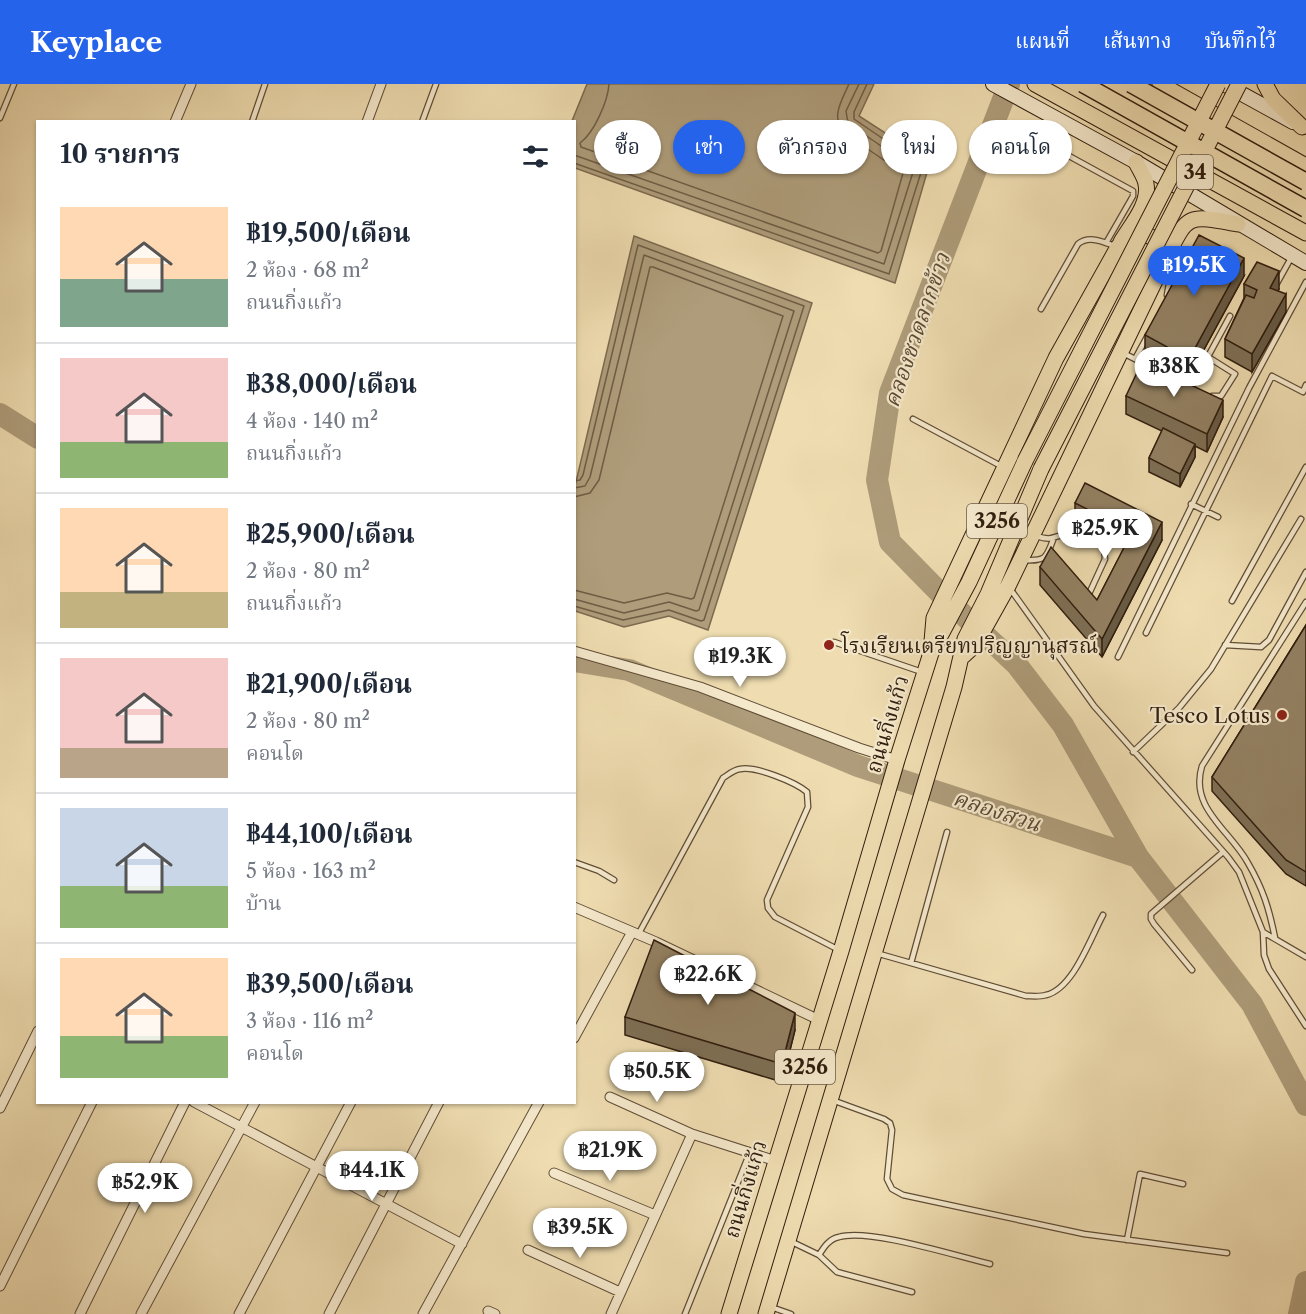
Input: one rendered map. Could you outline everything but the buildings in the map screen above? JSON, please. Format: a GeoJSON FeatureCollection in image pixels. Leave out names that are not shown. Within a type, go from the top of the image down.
{"type":"FeatureCollection","features":[{"type":"Feature","properties":{"kind":"highway"},"geometry":{"type":"LineString","coordinates":[[1083,84],[1306,209]]}},
{"type":"Feature","properties":{"kind":"highway"},"geometry":{"type":"LineString","coordinates":[[1131,84],[1306,182]]}},
{"type":"Feature","properties":{"kind":"main road","name":"34"},"geometry":{"type":"LineString","coordinates":[[993,84],[1136,162],[1306,262]]}},
{"type":"Feature","properties":{"kind":"main road","name":"34"},"geometry":{"type":"LineString","coordinates":[[1035,84],[1306,233]]}},
{"type":"Feature","properties":{"kind":"main road"},"geometry":{"type":"LineString","coordinates":[[1160,84],[1306,166]]}},
{"type":"Feature","properties":{"kind":"main road","name":"ถนนกิ่งแก้ว"},"geometry":{"type":"LineString","coordinates":[[729,1314],[940,622],[1218,84]]}},
{"type":"Feature","properties":{"kind":"main road"},"geometry":{"type":"LineString","coordinates":[[1224,84],[1304,128]]}},
{"type":"Feature","properties":{"kind":"main road","name":"3256"},"geometry":{"type":"LineString","coordinates":[[767,1310],[963,656],[993,599],[1041,469],[1239,84]]}},
{"type":"Feature","properties":{"kind":"main road"},"geometry":{"type":"LineString","coordinates":[[1265,84],[1273,99],[1304,128]]}},
{"type":"Feature","properties":{"kind":"main road"},"geometry":{"type":"LineString","coordinates":[[962,578],[1006,468],[1056,358],[1112,245],[1141,209],[1146,195],[1146,183],[1136,162]]}},
{"type":"Feature","properties":{"kind":"main road"},"geometry":{"type":"LineString","coordinates":[[993,599],[1008,586],[1034,535],[1179,232],[1186,223],[1205,217],[1238,224]]}},
{"type":"Feature","properties":{"kind":"main road"},"geometry":{"type":"LineString","coordinates":[[1112,245],[1126,238],[1149,235],[1154,237],[1160,246],[1164,262]]}},
{"type":"Feature","properties":{"kind":"street"},"geometry":{"type":"LineString","coordinates":[[176,120],[191,84]]}},
{"type":"Feature","properties":{"kind":"street"},"geometry":{"type":"LineString","coordinates":[[368,120],[381,84]]}},
{"type":"Feature","properties":{"kind":"street"},"geometry":{"type":"LineString","coordinates":[[576,652],[700,687],[896,761]]}},
{"type":"Feature","properties":{"kind":"street"},"geometry":{"type":"LineString","coordinates":[[576,908],[635,933],[819,1020]]}},
{"type":"Feature","properties":{"kind":"street"},"geometry":{"type":"LineString","coordinates":[[576,1035],[635,933]]}},
{"type":"Feature","properties":{"kind":"street"},"geometry":{"type":"LineString","coordinates":[[0,1108],[36,1035]]}},
{"type":"Feature","properties":{"kind":"street"},"geometry":{"type":"LineString","coordinates":[[610,1097],[692,1134],[776,1161]]}},
{"type":"Feature","properties":{"kind":"street"},"geometry":{"type":"LineString","coordinates":[[0,1286],[91,1104]]}},
{"type":"Feature","properties":{"kind":"street"},"geometry":{"type":"LineString","coordinates":[[80,1314],[184,1104]]}},
{"type":"Feature","properties":{"kind":"street"},"geometry":{"type":"LineString","coordinates":[[198,1104],[462,1244]]}},
{"type":"Feature","properties":{"kind":"street"},"geometry":{"type":"LineString","coordinates":[[141,1314],[254,1104]]}},
{"type":"Feature","properties":{"kind":"street"},"geometry":{"type":"LineString","coordinates":[[239,1314],[350,1104]]}},
{"type":"Feature","properties":{"kind":"street"},"geometry":{"type":"LineString","coordinates":[[329,1314],[439,1104]]}},
{"type":"Feature","properties":{"kind":"street"},"geometry":{"type":"LineString","coordinates":[[423,1314],[538,1104]]}},
{"type":"Feature","properties":{"kind":"street"},"geometry":{"type":"LineString","coordinates":[[611,1314],[692,1134]]}},
{"type":"Feature","properties":{"kind":"street"},"geometry":{"type":"LineString","coordinates":[[554,1173],[655,1215]]}},
{"type":"Feature","properties":{"kind":"street"},"geometry":{"type":"LineString","coordinates":[[528,1250],[620,1292]]}},
{"type":"Feature","properties":{"kind":"lane"},"geometry":{"type":"LineString","coordinates":[[0,118],[2,106],[14,84]]}},
{"type":"Feature","properties":{"kind":"lane"},"geometry":{"type":"LineString","coordinates":[[253,120],[265,84]]}},
{"type":"Feature","properties":{"kind":"lane"},"geometry":{"type":"LineString","coordinates":[[423,120],[436,84]]}},
{"type":"Feature","properties":{"kind":"lane"},"geometry":{"type":"LineString","coordinates":[[1041,309],[1078,244],[1083,240],[1091,239],[1112,245],[1133,196],[1133,191],[1072,158]]}},
{"type":"Feature","properties":{"kind":"lane"},"geometry":{"type":"LineString","coordinates":[[1275,287],[1293,255]]}},
{"type":"Feature","properties":{"kind":"lane"},"geometry":{"type":"LineString","coordinates":[[1164,262],[1169,284],[1166,298]]}},
{"type":"Feature","properties":{"kind":"lane"},"geometry":{"type":"LineString","coordinates":[[1118,657],[1249,388],[1306,282]]}},
{"type":"Feature","properties":{"kind":"lane"},"geometry":{"type":"LineString","coordinates":[[1192,387],[1230,315]]}},
{"type":"Feature","properties":{"kind":"lane"},"geometry":{"type":"LineString","coordinates":[[1135,359],[1151,329]]}},
{"type":"Feature","properties":{"kind":"lane"},"geometry":{"type":"LineString","coordinates":[[1121,352],[1154,368]]}},
{"type":"Feature","properties":{"kind":"lane"},"geometry":{"type":"LineString","coordinates":[[1182,382],[1211,396],[1219,397],[1234,376],[1233,371],[1208,357]]}},
{"type":"Feature","properties":{"kind":"lane"},"geometry":{"type":"LineString","coordinates":[[1146,633],[1272,375],[1304,392],[1306,385]]}},
{"type":"Feature","properties":{"kind":"lane"},"geometry":{"type":"LineString","coordinates":[[913,419],[1006,468]]}},
{"type":"Feature","properties":{"kind":"lane"},"geometry":{"type":"LineString","coordinates":[[1232,601],[1306,466]]}},
{"type":"Feature","properties":{"kind":"lane"},"geometry":{"type":"LineString","coordinates":[[1191,504],[1218,517]]}},
{"type":"Feature","properties":{"kind":"lane"},"geometry":{"type":"LineString","coordinates":[[1133,752],[1179,708],[1211,669],[1301,519]]}},
{"type":"Feature","properties":{"kind":"lane"},"geometry":{"type":"LineString","coordinates":[[1034,535],[1053,540],[1071,534],[1092,541],[1104,549],[1105,559],[1088,597]]}},
{"type":"Feature","properties":{"kind":"lane"},"geometry":{"type":"LineString","coordinates":[[1021,560],[1042,559],[1047,555],[1053,540]]}},
{"type":"Feature","properties":{"kind":"lane"},"geometry":{"type":"LineString","coordinates":[[1226,645],[1261,647],[1269,640],[1306,572]]}},
{"type":"Feature","properties":{"kind":"lane"},"geometry":{"type":"LineString","coordinates":[[1008,586],[1094,706],[1239,872],[1263,932],[1264,955],[1269,969],[1306,1026]]}},
{"type":"Feature","properties":{"kind":"lane"},"geometry":{"type":"LineString","coordinates":[[1275,938],[1264,893],[1246,860],[1211,814],[1200,794],[1199,776],[1202,766],[1306,602]]}},
{"type":"Feature","properties":{"kind":"lane"},"geometry":{"type":"LineString","coordinates":[[834,642],[925,673]]}},
{"type":"Feature","properties":{"kind":"lane"},"geometry":{"type":"LineString","coordinates":[[635,933],[723,778],[733,771],[754,770],[799,785],[807,792],[808,807],[767,900],[768,908],[775,917],[841,951]]}},
{"type":"Feature","properties":{"kind":"lane"},"geometry":{"type":"LineString","coordinates":[[911,963],[947,832]]}},
{"type":"Feature","properties":{"kind":"lane"},"geometry":{"type":"LineString","coordinates":[[1192,970],[1151,919],[1151,914],[1223,852]]}},
{"type":"Feature","properties":{"kind":"lane"},"geometry":{"type":"LineString","coordinates":[[576,863],[599,871],[614,880]]}},
{"type":"Feature","properties":{"kind":"lane"},"geometry":{"type":"LineString","coordinates":[[873,952],[1026,996],[1045,995],[1056,991],[1068,982],[1102,915]]}},
{"type":"Feature","properties":{"kind":"lane"},"geometry":{"type":"LineString","coordinates":[[1263,932],[1306,957]]}},
{"type":"Feature","properties":{"kind":"lane"},"geometry":{"type":"LineString","coordinates":[[774,1059],[804,1070]]}},
{"type":"Feature","properties":{"kind":"lane"},"geometry":{"type":"LineString","coordinates":[[830,1099],[890,1123],[892,1130],[887,1179],[892,1189],[903,1195],[1084,1234],[1227,1253]]}},
{"type":"Feature","properties":{"kind":"lane"},"geometry":{"type":"LineString","coordinates":[[685,1314],[750,1152]]}},
{"type":"Feature","properties":{"kind":"lane"},"geometry":{"type":"LineString","coordinates":[[1127,1240],[1140,1174],[1183,1184]]}},
{"type":"Feature","properties":{"kind":"lane"},"geometry":{"type":"LineString","coordinates":[[819,1254],[834,1239],[855,1234],[892,1240],[990,1264]]}},
{"type":"Feature","properties":{"kind":"lane"},"geometry":{"type":"LineString","coordinates":[[788,1240],[819,1254],[837,1272],[912,1292]]}},
{"type":"Feature","properties":{"kind":"lane"},"geometry":{"type":"LineString","coordinates":[[767,1310],[791,1314]]}},
{"type":"Feature","properties":{"kind":"water"},"geometry":{"type":"Polygon","coordinates":[[[587,84],[874,84],[859,116],[865,120],[757,120],[757,174],[869,174],[869,122],[881,130],[881,174],[927,174],[895,283],[576,168],[576,120],[572,120],[587,84]]]}},
{"type":"Feature","properties":{"kind":"water"},"geometry":{"type":"Polygon","coordinates":[[[634,236],[812,303],[708,630],[669,616],[624,627],[576,611],[576,482],[634,236]]]}},
{"type":"Feature","properties":{"kind":"waterway","name":"คลองชวดลากข้าว"},"geometry":{"type":"LineString","coordinates":[[1009,84],[890,393],[877,480],[890,542],[941,594],[1017,665],[1063,725],[1138,857],[1252,1004],[1306,1105]]}},
{"type":"Feature","properties":{"kind":"waterway","name":"คลองสวน"},"geometry":{"type":"LineString","coordinates":[[0,414],[36,437]]}},
{"type":"Feature","properties":{"kind":"waterway","name":"คลองสวน"},"geometry":{"type":"LineString","coordinates":[[576,661],[629,670],[858,766],[1138,857]]}},
{"type":"Feature","properties":{"kind":"waterway"},"geometry":{"type":"LineString","coordinates":[[1299,1314],[1306,1282]]}},
{"type":"Feature","properties":{"kind":"place","name":"โรงเรียนเตรียทปริญญานุสรณ์"},"geometry":{"type":"Point","coordinates":[829,645]}},
{"type":"Feature","properties":{"kind":"place","name":"Tesco Lotus"},"geometry":{"type":"Point","coordinates":[1282,715]}}]}
